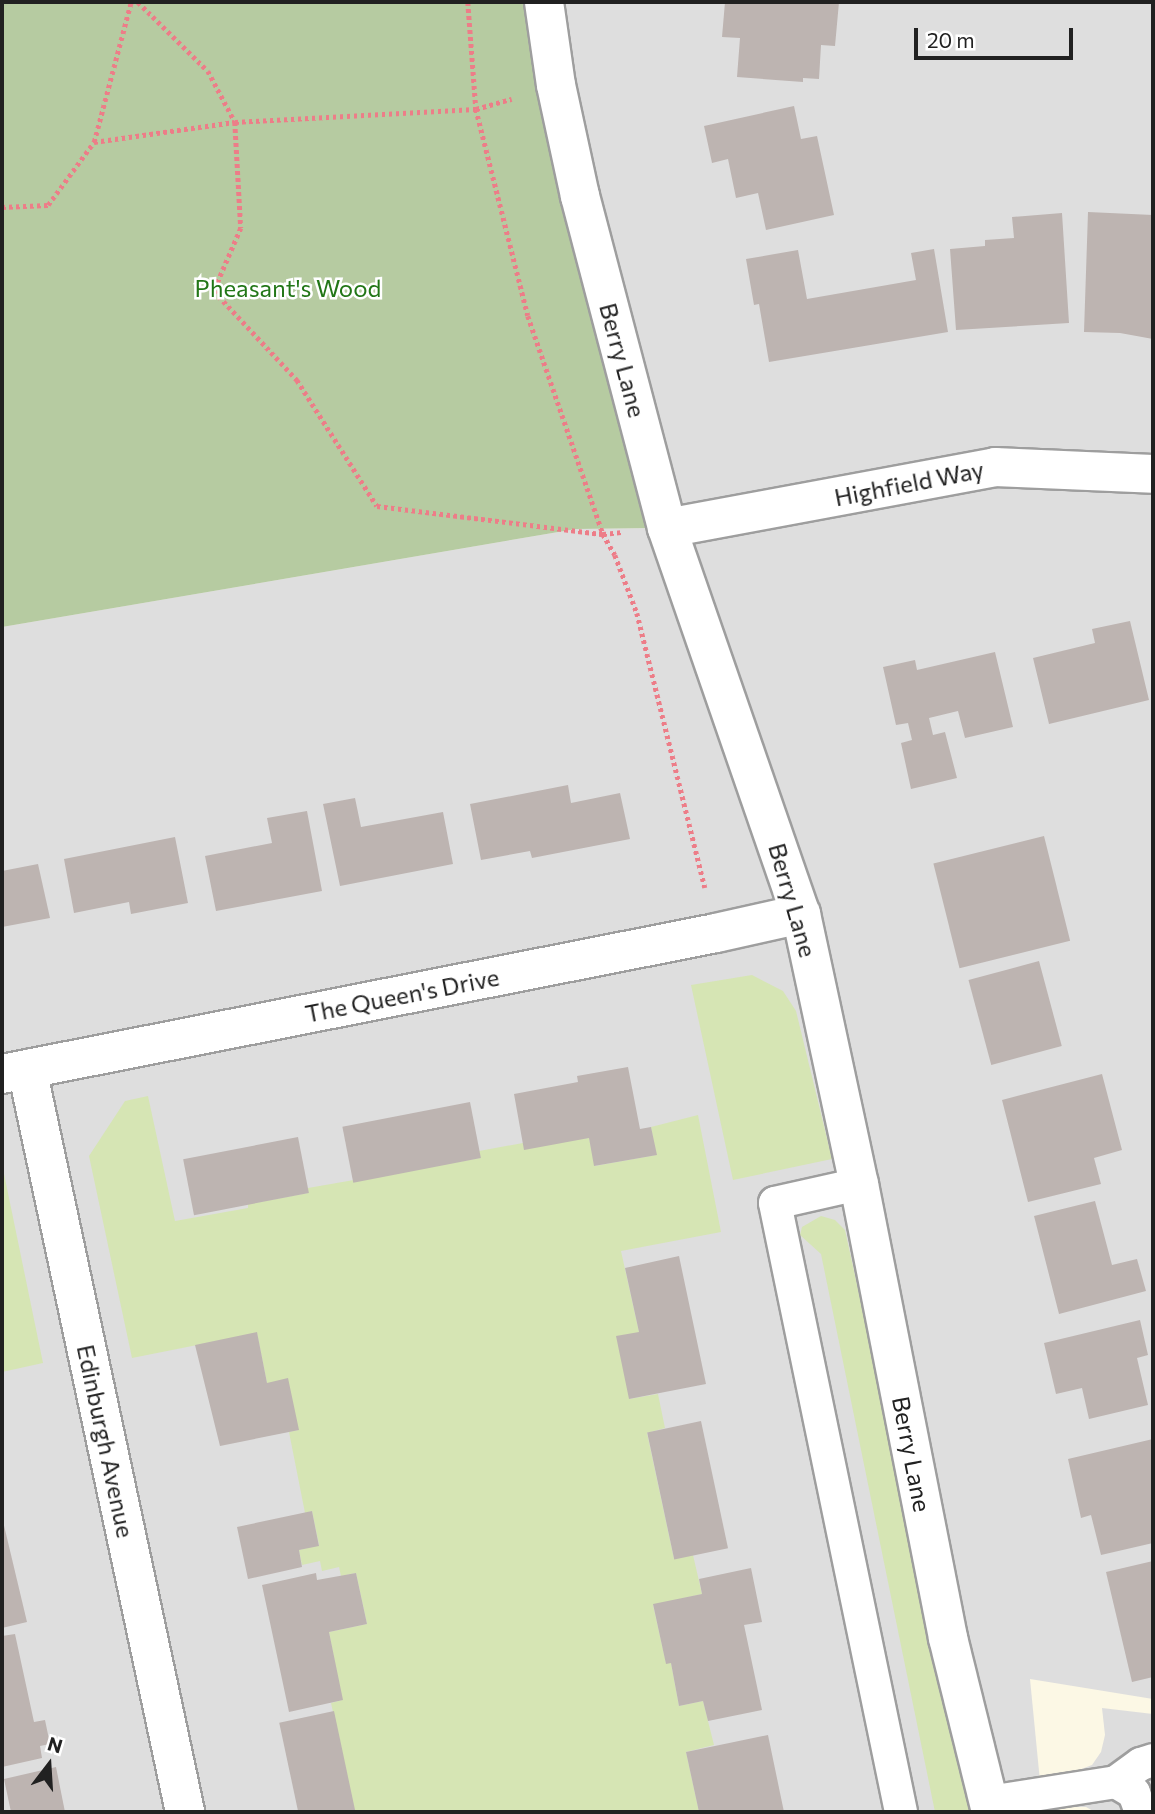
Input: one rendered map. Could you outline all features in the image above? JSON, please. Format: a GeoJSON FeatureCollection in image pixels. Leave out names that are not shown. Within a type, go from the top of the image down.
{"type":"FeatureCollection","features":[{"type":"Feature","properties":{"kind":"street","name":"Berry Lane"},"geometry":{"type":"LineString","coordinates":[[544,2],[556,85],[580,196],[667,528],[801,914],[859,1184],[948,1638],[990,1807]]}},
{"type":"Feature","properties":{"kind":"street","name":"Highfield Way"},"geometry":{"type":"LineString","coordinates":[[667,528],[995,467],[1153,474]]}},
{"type":"Feature","properties":{"kind":"street","name":"The Queen's Drive"},"geometry":{"type":"LineString","coordinates":[[14,1071],[801,914]]}},
{"type":"Feature","properties":{"kind":"street","name":"Edinburgh Avenue"},"geometry":{"type":"LineString","coordinates":[[14,1071],[185,1812]]}},
{"type":"Feature","properties":{"kind":"lane"},"geometry":{"type":"LineString","coordinates":[[859,1184],[775,1203],[901,1812]]}},
{"type":"Feature","properties":{"kind":"lane"},"geometry":{"type":"LineString","coordinates":[[990,1807],[1116,1782],[1141,1764],[1153,1760]]}},
{"type":"Feature","properties":{"kind":"lane"},"geometry":{"type":"LineString","coordinates":[[1116,1782],[1134,1793],[1141,1812]]}},
{"type":"Feature","properties":{"kind":"path"},"geometry":{"type":"LineString","coordinates":[[2,207],[48,205],[94,142],[131,2]]}},
{"type":"Feature","properties":{"kind":"path"},"geometry":{"type":"LineString","coordinates":[[138,2],[208,71],[234,122],[241,228],[214,291],[297,380],[377,506],[603,534],[667,528]]}},
{"type":"Feature","properties":{"kind":"path"},"geometry":{"type":"LineString","coordinates":[[468,2],[477,109],[528,316],[603,534],[615,555],[637,613],[716,933]]}},
{"type":"Feature","properties":{"kind":"path"},"geometry":{"type":"LineString","coordinates":[[94,142],[234,122],[477,109],[556,85]]}},
{"type":"Feature","properties":{"kind":"shaded area"},"geometry":{"type":"Polygon","coordinates":[[[544,2],[1153,2],[1153,1812],[2,1812],[2,627],[576,529],[667,528],[544,2]]]}},
{"type":"Feature","properties":{"kind":"shaded area"},"geometry":{"type":"Polygon","coordinates":[[[1030,1679],[1153,1699],[1153,1812],[1043,1812],[1030,1679]]]}},
{"type":"Feature","properties":{"kind":"shaded area"},"geometry":{"type":"Polygon","coordinates":[[[1102,1708],[1153,1714],[1153,1812],[1095,1812],[1086,1807],[1069,1807],[1063,1776],[1092,1765],[1101,1752],[1105,1735],[1102,1708]]]}},
{"type":"Feature","properties":{"kind":"green space","name":"Pheasant's Wood"},"geometry":{"type":"Polygon","coordinates":[[[2,2],[528,2],[653,528],[576,529],[2,627],[2,2]]]}},
{"type":"Feature","properties":{"kind":"green space"},"geometry":{"type":"Polygon","coordinates":[[[752,975],[783,991],[796,1011],[832,1159],[733,1180],[691,985],[752,975]]]}},
{"type":"Feature","properties":{"kind":"green space"},"geometry":{"type":"Polygon","coordinates":[[[148,1096],[175,1221],[248,1208],[248,1204],[308,1193],[308,1188],[480,1158],[479,1151],[523,1143],[589,1138],[595,1166],[656,1155],[651,1127],[698,1115],[721,1232],[621,1251],[639,1332],[629,1399],[658,1394],[665,1428],[647,1433],[674,1559],[693,1555],[702,1594],[653,1605],[666,1663],[671,1663],[679,1706],[703,1701],[714,1745],[686,1752],[699,1812],[355,1812],[331,1703],[342,1700],[329,1632],[367,1624],[356,1573],[341,1576],[339,1567],[322,1571],[320,1561],[302,1565],[299,1550],[319,1545],[312,1511],[305,1513],[289,1432],[298,1430],[267,1383],[257,1333],[132,1358],[89,1156],[125,1101],[148,1096]]]}},
{"type":"Feature","properties":{"kind":"green space"},"geometry":{"type":"Polygon","coordinates":[[[2,1164],[43,1363],[2,1372],[2,1164]]]}},
{"type":"Feature","properties":{"kind":"green space"},"geometry":{"type":"Polygon","coordinates":[[[821,1216],[835,1220],[845,1230],[973,1812],[935,1812],[821,1254],[800,1235],[802,1227],[821,1216]]]}},
{"type":"Feature","properties":{"kind":"building"},"geometry":{"type":"Polygon","coordinates":[[[725,2],[839,2],[835,46],[821,45],[819,79],[803,78],[803,82],[737,77],[740,38],[722,37],[725,2]]]}},
{"type":"Feature","properties":{"kind":"building"},"geometry":{"type":"Polygon","coordinates":[[[794,106],[801,139],[817,136],[834,215],[766,230],[758,193],[736,198],[728,159],[712,163],[704,126],[794,106]]]}},
{"type":"Feature","properties":{"kind":"building"},"geometry":{"type":"Polygon","coordinates":[[[1088,212],[1153,215],[1153,339],[1120,333],[1084,332],[1088,212]]]}},
{"type":"Feature","properties":{"kind":"building"},"geometry":{"type":"Polygon","coordinates":[[[1062,213],[1069,323],[956,330],[950,249],[985,246],[985,240],[1014,238],[1012,217],[1062,213]]]}},
{"type":"Feature","properties":{"kind":"building"},"geometry":{"type":"Polygon","coordinates":[[[934,249],[948,332],[769,362],[759,304],[754,305],[746,259],[798,250],[807,299],[916,280],[911,253],[934,249]]]}},
{"type":"Feature","properties":{"kind":"building"},"geometry":{"type":"Polygon","coordinates":[[[1130,621],[1149,700],[1049,724],[1033,658],[1095,643],[1092,629],[1130,621]]]}},
{"type":"Feature","properties":{"kind":"building"},"geometry":{"type":"Polygon","coordinates":[[[995,652],[1013,727],[965,738],[958,711],[929,718],[933,735],[945,732],[957,778],[911,789],[901,743],[912,740],[908,723],[896,725],[883,667],[915,660],[917,670],[995,652]]]}},
{"type":"Feature","properties":{"kind":"building"},"geometry":{"type":"Polygon","coordinates":[[[568,785],[571,803],[620,793],[630,839],[532,858],[530,851],[481,860],[470,804],[568,785]]]}},
{"type":"Feature","properties":{"kind":"building"},"geometry":{"type":"Polygon","coordinates":[[[355,798],[361,827],[443,812],[453,864],[340,886],[323,804],[355,798]]]}},
{"type":"Feature","properties":{"kind":"building"},"geometry":{"type":"Polygon","coordinates":[[[307,811],[322,891],[216,911],[205,856],[272,843],[267,818],[307,811]]]}},
{"type":"Feature","properties":{"kind":"building"},"geometry":{"type":"Polygon","coordinates":[[[1044,836],[1070,941],[960,968],[933,864],[1044,836]]]}},
{"type":"Feature","properties":{"kind":"building"},"geometry":{"type":"Polygon","coordinates":[[[175,837],[188,903],[131,914],[129,902],[74,913],[64,859],[175,837]]]}},
{"type":"Feature","properties":{"kind":"building"},"geometry":{"type":"Polygon","coordinates":[[[38,864],[50,918],[2,927],[2,871],[38,864]]]}},
{"type":"Feature","properties":{"kind":"building"},"geometry":{"type":"Polygon","coordinates":[[[1039,961],[1062,1046],[991,1065],[968,980],[1039,961]]]}},
{"type":"Feature","properties":{"kind":"building"},"geometry":{"type":"Polygon","coordinates":[[[628,1067],[640,1129],[651,1127],[657,1155],[594,1166],[589,1138],[524,1150],[514,1094],[578,1082],[577,1076],[628,1067]]]}},
{"type":"Feature","properties":{"kind":"building"},"geometry":{"type":"Polygon","coordinates":[[[1102,1074],[1122,1150],[1094,1158],[1101,1184],[1028,1202],[1002,1100],[1102,1074]]]}},
{"type":"Feature","properties":{"kind":"building"},"geometry":{"type":"Polygon","coordinates":[[[470,1102],[481,1158],[353,1183],[342,1127],[470,1102]]]}},
{"type":"Feature","properties":{"kind":"building"},"geometry":{"type":"Polygon","coordinates":[[[298,1137],[309,1193],[194,1215],[183,1159],[298,1137]]]}},
{"type":"Feature","properties":{"kind":"building"},"geometry":{"type":"Polygon","coordinates":[[[1095,1201],[1112,1265],[1137,1259],[1146,1291],[1059,1314],[1034,1216],[1095,1201]]]}},
{"type":"Feature","properties":{"kind":"building"},"geometry":{"type":"Polygon","coordinates":[[[679,1256],[706,1384],[629,1399],[616,1336],[639,1332],[625,1268],[679,1256]]]}},
{"type":"Feature","properties":{"kind":"building"},"geometry":{"type":"Polygon","coordinates":[[[1140,1320],[1148,1355],[1137,1358],[1148,1405],[1089,1419],[1082,1388],[1056,1394],[1044,1343],[1140,1320]]]}},
{"type":"Feature","properties":{"kind":"building"},"geometry":{"type":"Polygon","coordinates":[[[257,1332],[267,1383],[288,1378],[299,1430],[220,1446],[195,1345],[257,1332]]]}},
{"type":"Feature","properties":{"kind":"building"},"geometry":{"type":"Polygon","coordinates":[[[701,1421],[728,1548],[674,1560],[647,1432],[701,1421]]]}},
{"type":"Feature","properties":{"kind":"building"},"geometry":{"type":"Polygon","coordinates":[[[1153,1439],[1153,1543],[1101,1555],[1091,1515],[1081,1518],[1068,1459],[1153,1439]]]}},
{"type":"Feature","properties":{"kind":"building"},"geometry":{"type":"Polygon","coordinates":[[[312,1511],[319,1546],[299,1550],[302,1567],[248,1579],[237,1527],[312,1511]]]}},
{"type":"Feature","properties":{"kind":"building"},"geometry":{"type":"Polygon","coordinates":[[[2,1517],[27,1622],[2,1628],[2,1517]]]}},
{"type":"Feature","properties":{"kind":"building"},"geometry":{"type":"Polygon","coordinates":[[[1153,1561],[1153,1677],[1132,1682],[1106,1572],[1153,1561]]]}},
{"type":"Feature","properties":{"kind":"building"},"geometry":{"type":"Polygon","coordinates":[[[751,1568],[762,1622],[744,1625],[762,1710],[708,1721],[703,1701],[679,1706],[671,1663],[666,1664],[653,1604],[702,1594],[699,1579],[751,1568]]]}},
{"type":"Feature","properties":{"kind":"building"},"geometry":{"type":"Polygon","coordinates":[[[316,1573],[317,1580],[356,1573],[367,1624],[329,1632],[343,1700],[289,1712],[262,1585],[316,1573]]]}},
{"type":"Feature","properties":{"kind":"building"},"geometry":{"type":"Polygon","coordinates":[[[15,1634],[34,1722],[45,1720],[50,1744],[40,1746],[42,1758],[2,1767],[2,1636],[15,1634]]]}},
{"type":"Feature","properties":{"kind":"building"},"geometry":{"type":"Polygon","coordinates":[[[334,1711],[355,1812],[298,1812],[279,1723],[334,1711]]]}},
{"type":"Feature","properties":{"kind":"building"},"geometry":{"type":"Polygon","coordinates":[[[768,1735],[784,1812],[699,1812],[686,1752],[768,1735]]]}},
{"type":"Feature","properties":{"kind":"building"},"geometry":{"type":"Polygon","coordinates":[[[56,1767],[65,1812],[11,1812],[4,1779],[56,1767]]]}}]}
